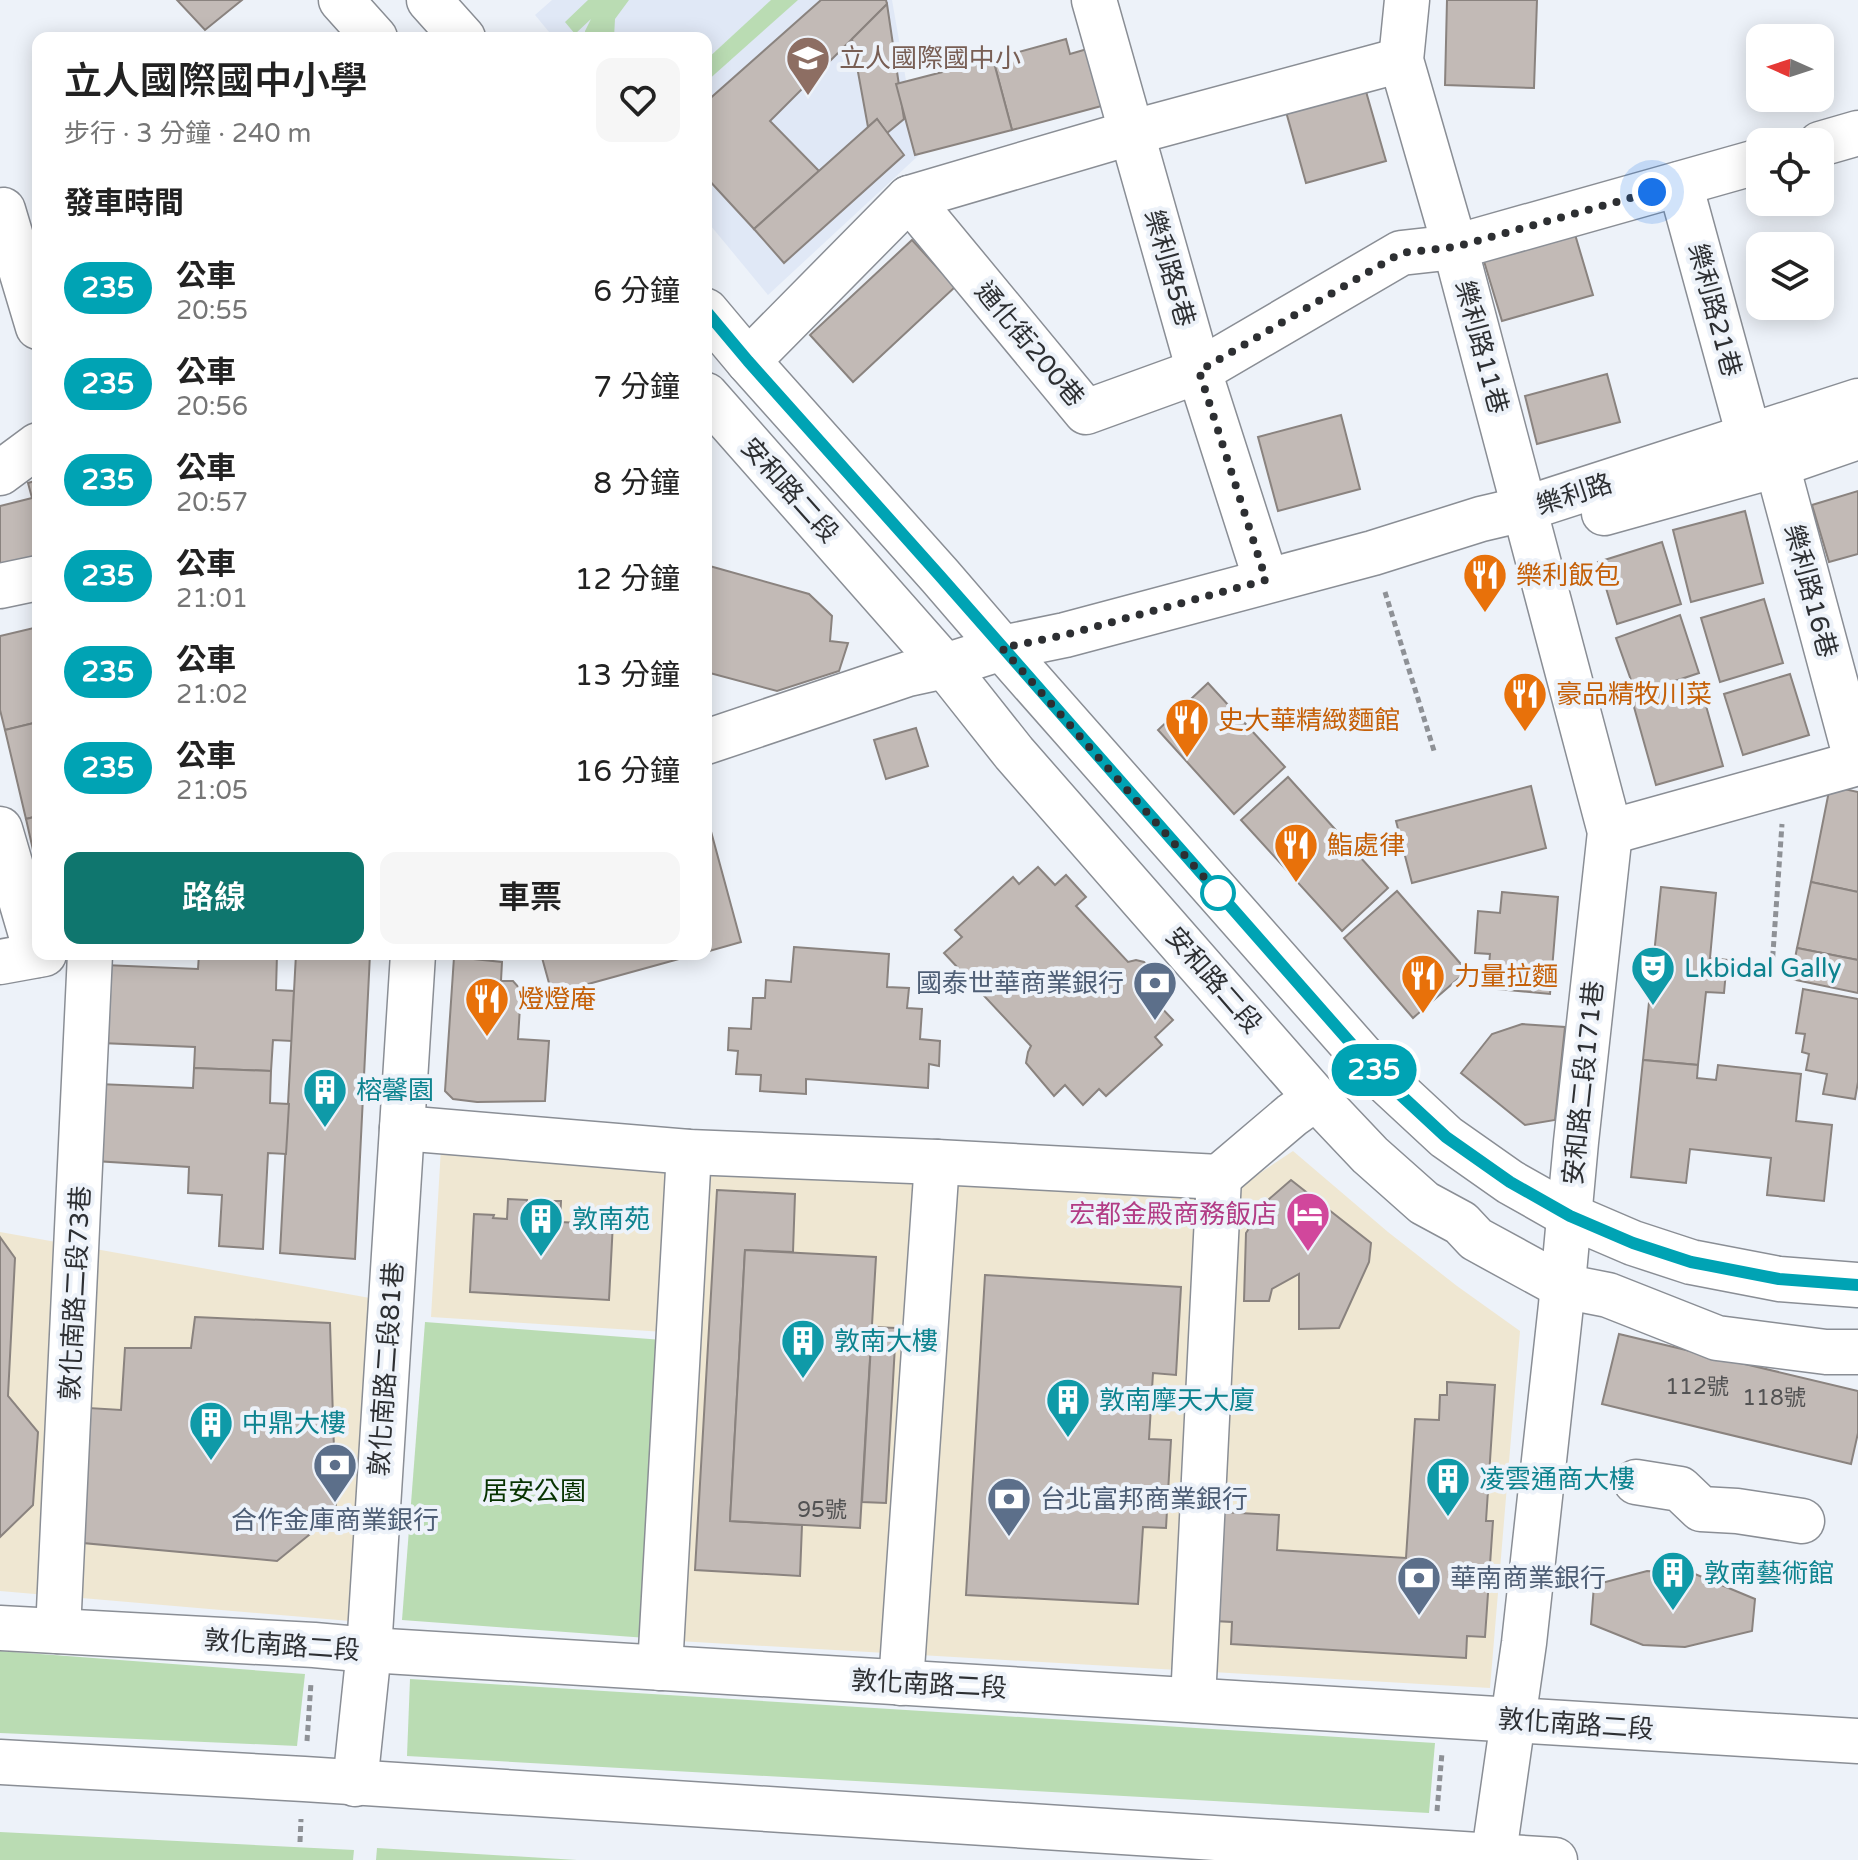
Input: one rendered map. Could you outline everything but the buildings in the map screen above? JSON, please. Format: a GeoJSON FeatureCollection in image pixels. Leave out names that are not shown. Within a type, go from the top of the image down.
{"type":"FeatureCollection","features":[{"type":"Feature","properties":{"kind":"street"},"geometry":{"type":"LineString","coordinates":[[341,0],[370,32]]}},
{"type":"Feature","properties":{"kind":"street"},"geometry":{"type":"LineString","coordinates":[[429,0],[458,32]]}},
{"type":"Feature","properties":{"kind":"street","name":"樂利路5巷"},"geometry":{"type":"LineString","coordinates":[[1094,0],[1199,371],[1266,580]]}},
{"type":"Feature","properties":{"kind":"street","name":"樂利路11巷"},"geometry":{"type":"LineString","coordinates":[[1407,0],[1401,60],[1455,247],[1524,509]]}},
{"type":"Feature","properties":{"kind":"street"},"geometry":{"type":"LineString","coordinates":[[748,361],[909,198],[1130,133],[1401,60]]}},
{"type":"Feature","properties":{"kind":"street"},"geometry":{"type":"LineString","coordinates":[[1834,140],[1858,133]]}},
{"type":"Feature","properties":{"kind":"street","name":"通化街200巷"},"geometry":{"type":"LineString","coordinates":[[909,198],[1086,412],[1199,371],[1401,253],[1455,247],[1746,165]]}},
{"type":"Feature","properties":{"kind":"street","name":"樂利路21巷"},"geometry":{"type":"LineString","coordinates":[[1680,184],[1763,451]]}},
{"type":"Feature","properties":{"kind":"street"},"geometry":{"type":"LineString","coordinates":[[14,210],[32,298]]}},
{"type":"Feature","properties":{"kind":"street","name":"安和路二段"},"geometry":{"type":"LineString","coordinates":[[712,318],[1377,1073],[1446,1137],[1510,1182],[1570,1216],[1633,1243],[1691,1262],[1779,1279],[1858,1285]]}},
{"type":"Feature","properties":{"kind":"street","name":"樂利路"},"geometry":{"type":"LineString","coordinates":[[1524,509],[1572,521],[1763,451],[1858,401]]}},
{"type":"Feature","properties":{"kind":"street","name":"安和路二段"},"geometry":{"type":"LineString","coordinates":[[712,402],[945,666],[1014,753],[1316,1098],[1370,1155],[1424,1203],[1461,1223],[1476,1239],[1562,1286],[1608,1295],[1717,1338],[1826,1352],[1858,1352]]}},
{"type":"Feature","properties":{"kind":"street","name":"樂利路"},"geometry":{"type":"LineString","coordinates":[[1763,451],[1858,437]]}},
{"type":"Feature","properties":{"kind":"street"},"geometry":{"type":"LineString","coordinates":[[0,473],[32,449]]}},
{"type":"Feature","properties":{"kind":"street","name":"樂利路16巷"},"geometry":{"type":"LineString","coordinates":[[1763,451],[1858,763]]}},
{"type":"Feature","properties":{"kind":"street"},"geometry":{"type":"LineString","coordinates":[[712,740],[908,674],[1373,553],[1481,519],[1524,509]]}},
{"type":"Feature","properties":{"kind":"street","name":"安和路二段171巷"},"geometry":{"type":"LineString","coordinates":[[1493,1858],[1514,1720],[1551,1396],[1610,832],[1524,509]]}},
{"type":"Feature","properties":{"kind":"street"},"geometry":{"type":"LineString","coordinates":[[0,586],[32,579]]}},
{"type":"Feature","properties":{"kind":"street"},"geometry":{"type":"LineString","coordinates":[[1610,832],[1858,763]]}},
{"type":"Feature","properties":{"kind":"street"},"geometry":{"type":"LineString","coordinates":[[0,829],[27,957]]}},
{"type":"Feature","properties":{"kind":"street","name":"敦化南路二段73巷"},"geometry":{"type":"LineString","coordinates":[[58,1631],[90,960]]}},
{"type":"Feature","properties":{"kind":"street","name":"敦化南路二段81巷"},"geometry":{"type":"LineString","coordinates":[[355,1784],[369,1650],[413,960]]}},
{"type":"Feature","properties":{"kind":"street"},"geometry":{"type":"LineString","coordinates":[[402,1128],[689,1152],[1219,1177],[1316,1098]]}},
{"type":"Feature","properties":{"kind":"street"},"geometry":{"type":"LineString","coordinates":[[660,1668],[689,1152]]}},
{"type":"Feature","properties":{"kind":"street"},"geometry":{"type":"LineString","coordinates":[[901,1683],[937,1162]]}},
{"type":"Feature","properties":{"kind":"street"},"geometry":{"type":"LineString","coordinates":[[1193,1700],[1219,1177]]}},
{"type":"Feature","properties":{"kind":"street"},"geometry":{"type":"LineString","coordinates":[[1636,1482],[1680,1489],[1701,1509],[1802,1521]]}},
{"type":"Feature","properties":{"kind":"street","name":"敦化南路二段"},"geometry":{"type":"LineString","coordinates":[[0,1628],[1858,1741]]}},
{"type":"Feature","properties":{"kind":"street"},"geometry":{"type":"LineString","coordinates":[[0,1762],[1555,1860]]}},
{"type":"Feature","properties":{"kind":"path"},"geometry":{"type":"LineString","coordinates":[[1373,553],[1435,754]]}},
{"type":"Feature","properties":{"kind":"path"},"geometry":{"type":"LineString","coordinates":[[1772,967],[1784,784]]}},
{"type":"Feature","properties":{"kind":"path"},"geometry":{"type":"LineString","coordinates":[[300,1842],[314,1645]]}},
{"type":"Feature","properties":{"kind":"path"},"geometry":{"type":"LineString","coordinates":[[1434,1852],[1445,1716]]}},
{"type":"Feature","properties":{"kind":"shaded area","name":"立人國際國中小"},"geometry":{"type":"Polygon","coordinates":[[[552,0],[892,0],[919,155],[768,295],[712,227],[712,32],[549,32],[535,15],[552,0]]]}},
{"type":"Feature","properties":{"kind":"shaded area"},"geometry":{"type":"Polygon","coordinates":[[[441,1148],[1239,1187],[1293,1151],[1388,1232],[1520,1331],[1490,1688],[678,1641],[696,1334],[431,1317],[441,1148]]]}},
{"type":"Feature","properties":{"kind":"shaded area"},"geometry":{"type":"Polygon","coordinates":[[[0,1232],[370,1298],[350,1621],[0,1591],[0,1232]]]}},
{"type":"Feature","properties":{"kind":"green space"},"geometry":{"type":"Polygon","coordinates":[[[588,0],[629,0],[615,19],[614,32],[585,32],[591,19],[573,32],[565,22],[588,0]]]}},
{"type":"Feature","properties":{"kind":"green space"},"geometry":{"type":"Polygon","coordinates":[[[771,0],[798,0],[712,77],[712,54],[771,0]]]}},
{"type":"Feature","properties":{"kind":"green space","name":"居安公園"},"geometry":{"type":"Polygon","coordinates":[[[425,1322],[663,1340],[647,1638],[402,1620],[425,1322]]]}},
{"type":"Feature","properties":{"kind":"green space"},"geometry":{"type":"Polygon","coordinates":[[[0,1651],[305,1674],[297,1746],[0,1733],[0,1651]]]}},
{"type":"Feature","properties":{"kind":"green space"},"geometry":{"type":"Polygon","coordinates":[[[410,1679],[1435,1743],[1429,1813],[407,1756],[410,1679]]]}},
{"type":"Feature","properties":{"kind":"green space"},"geometry":{"type":"Polygon","coordinates":[[[0,1832],[354,1850],[353,1860],[0,1860],[0,1832]]]}},
{"type":"Feature","properties":{"kind":"green space"},"geometry":{"type":"Polygon","coordinates":[[[377,1848],[577,1860],[376,1860],[377,1848]]]}},
{"type":"Feature","properties":{"kind":"bus line","name":"235"},"geometry":{"type":"LineString","coordinates":[[712,318],[1377,1073],[1446,1137],[1510,1182],[1570,1216],[1633,1243],[1691,1262],[1779,1279],[1858,1285]]}},
{"type":"Feature","properties":{"kind":"place","name":"立人國際國中小"},"geometry":{"type":"Point","coordinates":[808,97]}},
{"type":"Feature","properties":{"kind":"place","name":"樂利飯包"},"geometry":{"type":"Point","coordinates":[1485,614]}},
{"type":"Feature","properties":{"kind":"place","name":"豪品精牧川菜"},"geometry":{"type":"Point","coordinates":[1525,733]}},
{"type":"Feature","properties":{"kind":"place","name":"史大華精緻麵館"},"geometry":{"type":"Point","coordinates":[1187,759]}},
{"type":"Feature","properties":{"kind":"place","name":"鮨處律"},"geometry":{"type":"Point","coordinates":[1296,884]}},
{"type":"Feature","properties":{"kind":"place","name":"Lkbidal Gally"},"geometry":{"type":"Point","coordinates":[1653,1007]}},
{"type":"Feature","properties":{"kind":"place","name":"力量拉麵"},"geometry":{"type":"Point","coordinates":[1423,1015]}},
{"type":"Feature","properties":{"kind":"place","name":"國泰世華商業銀行"},"geometry":{"type":"Point","coordinates":[1155,1022]}},
{"type":"Feature","properties":{"kind":"place","name":"燈燈庵"},"geometry":{"type":"Point","coordinates":[487,1038]}},
{"type":"Feature","properties":{"kind":"place","name":"榕馨園"},"geometry":{"type":"Point","coordinates":[325,1129]}},
{"type":"Feature","properties":{"kind":"place","name":"宏都金殿商務飯店"},"geometry":{"type":"Point","coordinates":[1308,1253]}},
{"type":"Feature","properties":{"kind":"place","name":"敦南苑"},"geometry":{"type":"Point","coordinates":[541,1258]}},
{"type":"Feature","properties":{"kind":"place","name":"敦南大樓"},"geometry":{"type":"Point","coordinates":[803,1380]}},
{"type":"Feature","properties":{"kind":"place","name":"敦南摩天大廈"},"geometry":{"type":"Point","coordinates":[1068,1439]}},
{"type":"Feature","properties":{"kind":"place","name":"中鼎大樓"},"geometry":{"type":"Point","coordinates":[211,1462]}},
{"type":"Feature","properties":{"kind":"place","name":"合作金庫商業銀行"},"geometry":{"type":"Point","coordinates":[335,1504]}},
{"type":"Feature","properties":{"kind":"place","name":"凌雲通商大樓"},"geometry":{"type":"Point","coordinates":[1448,1518]}},
{"type":"Feature","properties":{"kind":"place","name":"台北富邦商業銀行"},"geometry":{"type":"Point","coordinates":[1009,1538]}},
{"type":"Feature","properties":{"kind":"place","name":"敦南藝術館"},"geometry":{"type":"Point","coordinates":[1673,1612]}},
{"type":"Feature","properties":{"kind":"place","name":"華南商業銀行"},"geometry":{"type":"Point","coordinates":[1419,1617]}},
{"type":"Feature","properties":{"kind":"route"},"geometry":{"type":"LineString","coordinates":[[1218,893],[1225,901],[1002,648],[1065,635],[1266,580],[1199,371],[1401,253],[1455,247],[1652,192]]}}]}
